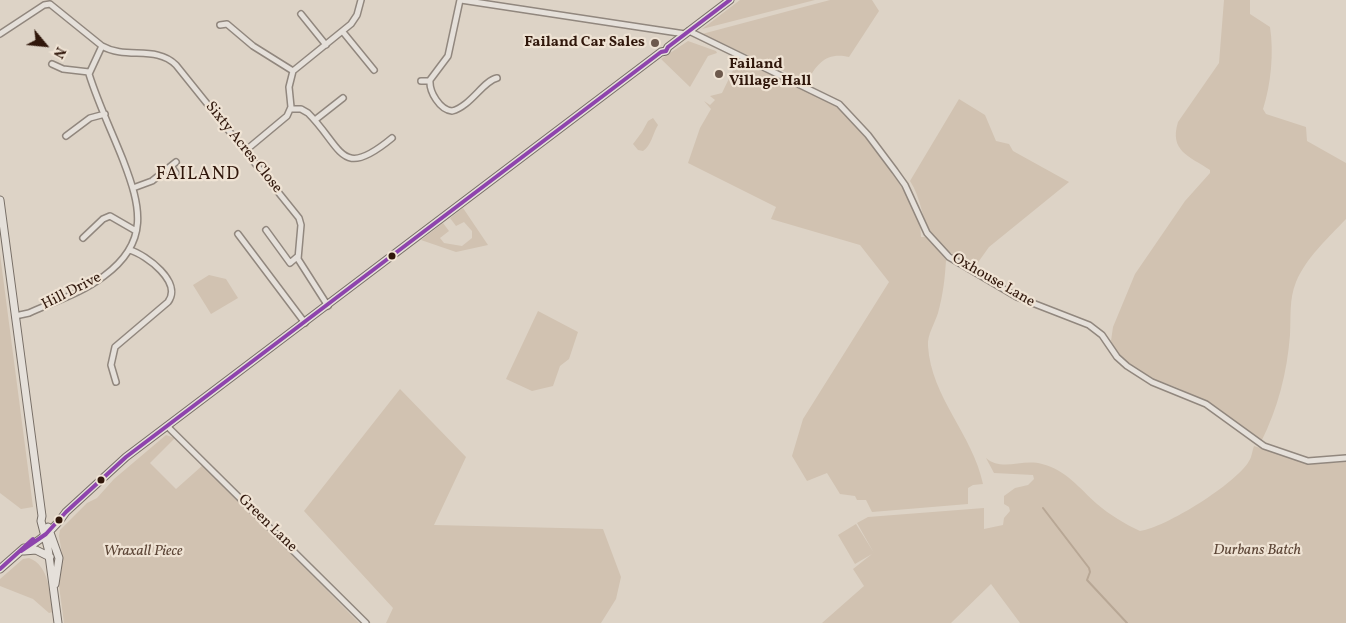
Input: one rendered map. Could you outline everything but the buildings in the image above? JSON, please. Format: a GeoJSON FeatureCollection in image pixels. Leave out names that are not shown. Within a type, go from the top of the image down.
{"type":"FeatureCollection","features":[{"type":"Feature","properties":{"kind":"main road"},"geometry":{"type":"LineString","coordinates":[[0,569],[126,458],[167,426],[328,306],[661,52],[665,47],[668,47],[685,35],[730,0]]}},
{"type":"Feature","properties":{"kind":"main road"},"geometry":{"type":"LineString","coordinates":[[0,200],[58,623]]}},
{"type":"Feature","properties":{"kind":"main road"},"geometry":{"type":"LineString","coordinates":[[46,530],[59,558],[54,588]]}},
{"type":"Feature","properties":{"kind":"main road"},"geometry":{"type":"LineString","coordinates":[[21,551],[36,550],[50,557]]}},
{"type":"Feature","properties":{"kind":"street"},"geometry":{"type":"LineString","coordinates":[[245,151],[285,118],[291,109],[288,87],[293,71],[343,32],[356,18],[362,0]]}},
{"type":"Feature","properties":{"kind":"street"},"geometry":{"type":"LineString","coordinates":[[460,0],[448,56],[436,70],[430,81],[430,89],[445,109],[452,111],[461,107],[481,92],[488,78],[497,78]]}},
{"type":"Feature","properties":{"kind":"street","name":"Oxhouse Lane"},"geometry":{"type":"LineString","coordinates":[[460,0],[685,35],[839,104],[868,134],[905,185],[931,238],[957,262],[1017,297],[1089,326],[1102,336],[1116,357],[1127,366],[1152,382],[1219,412],[1264,446],[1308,461],[1346,458]]}},
{"type":"Feature","properties":{"kind":"street"},"geometry":{"type":"LineString","coordinates":[[0,34],[44,5],[50,4],[102,46],[89,72],[63,69],[52,64]]}},
{"type":"Feature","properties":{"kind":"street"},"geometry":{"type":"LineString","coordinates":[[301,14],[326,44]]}},
{"type":"Feature","properties":{"kind":"street"},"geometry":{"type":"LineString","coordinates":[[301,25],[306,20]]}},
{"type":"Feature","properties":{"kind":"street"},"geometry":{"type":"LineString","coordinates":[[220,25],[227,24],[253,46],[293,71]]}},
{"type":"Feature","properties":{"kind":"street"},"geometry":{"type":"LineString","coordinates":[[343,32],[364,53],[374,70]]}},
{"type":"Feature","properties":{"kind":"street","name":"Sixty Acres Close"},"geometry":{"type":"LineString","coordinates":[[102,46],[126,54],[156,54],[174,62],[299,218],[301,225],[298,257]]}},
{"type":"Feature","properties":{"kind":"street","name":"Hill Drive"},"geometry":{"type":"LineString","coordinates":[[15,316],[28,314],[92,284],[108,273],[130,250],[136,232],[139,211],[134,188],[89,72]]}},
{"type":"Feature","properties":{"kind":"street"},"geometry":{"type":"LineString","coordinates":[[421,81],[430,81]]}},
{"type":"Feature","properties":{"kind":"street"},"geometry":{"type":"LineString","coordinates":[[315,120],[341,100],[343,107]]}},
{"type":"Feature","properties":{"kind":"street"},"geometry":{"type":"LineString","coordinates":[[291,109],[304,111],[315,120],[338,150],[349,158],[360,159],[368,156],[391,142]]}},
{"type":"Feature","properties":{"kind":"street"},"geometry":{"type":"LineString","coordinates":[[70,135],[90,118],[105,114]]}},
{"type":"Feature","properties":{"kind":"street"},"geometry":{"type":"LineString","coordinates":[[134,188],[152,181],[173,164],[176,173]]}},
{"type":"Feature","properties":{"kind":"street"},"geometry":{"type":"LineString","coordinates":[[82,238],[91,226],[110,216],[136,232]]}},
{"type":"Feature","properties":{"kind":"street"},"geometry":{"type":"LineString","coordinates":[[266,230],[290,262],[298,257],[328,306]]}},
{"type":"Feature","properties":{"kind":"street"},"geometry":{"type":"LineString","coordinates":[[238,234],[305,323]]}},
{"type":"Feature","properties":{"kind":"street"},"geometry":{"type":"LineString","coordinates":[[116,382],[112,375],[111,358],[115,347],[168,302],[172,293],[170,284],[163,274],[147,258],[130,250]]}},
{"type":"Feature","properties":{"kind":"street","name":"Green Lane"},"geometry":{"type":"LineString","coordinates":[[167,426],[366,623]]}},
{"type":"Feature","properties":{"kind":"green space"},"geometry":{"type":"Polygon","coordinates":[[[740,0],[815,0],[702,29],[740,0]]]}},
{"type":"Feature","properties":{"kind":"green space"},"geometry":{"type":"Polygon","coordinates":[[[830,0],[872,0],[879,11],[849,57],[835,56],[829,58],[819,64],[807,82],[702,34],[830,0]]]}},
{"type":"Feature","properties":{"kind":"green space"},"geometry":{"type":"Polygon","coordinates":[[[1224,0],[1250,0],[1250,14],[1270,27],[1272,47],[1271,68],[1263,109],[1266,114],[1306,127],[1307,141],[1346,163],[1346,219],[1311,257],[1296,282],[1291,301],[1290,335],[1284,377],[1277,403],[1261,442],[1218,408],[1178,388],[1146,376],[1121,359],[1111,341],[1113,327],[1135,274],[1185,201],[1210,173],[1210,170],[1183,152],[1176,140],[1176,132],[1178,122],[1219,63],[1224,0]]]}},
{"type":"Feature","properties":{"kind":"green space"},"geometry":{"type":"Polygon","coordinates":[[[688,41],[717,53],[708,56],[690,87],[661,59],[688,41]]]}},
{"type":"Feature","properties":{"kind":"green space"},"geometry":{"type":"Polygon","coordinates":[[[738,60],[834,103],[888,166],[912,206],[919,223],[921,237],[927,237],[946,260],[941,300],[928,346],[936,382],[971,449],[983,484],[973,485],[968,488],[968,504],[872,512],[866,500],[857,500],[855,496],[840,494],[827,473],[807,481],[792,456],[803,419],[889,282],[860,245],[771,219],[776,207],[688,163],[700,128],[711,109],[704,101],[710,105],[715,100],[710,96],[722,93],[738,60]]]}},
{"type":"Feature","properties":{"kind":"green space"},"geometry":{"type":"Polygon","coordinates":[[[959,99],[985,115],[996,141],[1009,144],[1013,151],[1069,182],[989,247],[974,268],[946,249],[932,234],[910,181],[959,99]]]}},
{"type":"Feature","properties":{"kind":"green space"},"geometry":{"type":"Polygon","coordinates":[[[653,118],[658,125],[652,139],[643,151],[638,150],[633,144],[648,121],[653,118]]]}},
{"type":"Feature","properties":{"kind":"green space"},"geometry":{"type":"Polygon","coordinates":[[[463,208],[488,245],[456,252],[421,240],[443,223],[449,231],[440,238],[444,243],[462,246],[472,238],[472,231],[464,222],[456,226],[450,218],[463,208]]]}},
{"type":"Feature","properties":{"kind":"green space"},"geometry":{"type":"Polygon","coordinates":[[[0,254],[33,507],[21,509],[0,493],[0,254]]]}},
{"type":"Feature","properties":{"kind":"green space"},"geometry":{"type":"Polygon","coordinates":[[[209,275],[226,279],[238,298],[211,314],[193,285],[209,275]]]}},
{"type":"Feature","properties":{"kind":"green space"},"geometry":{"type":"Polygon","coordinates":[[[538,311],[578,332],[569,359],[560,366],[553,386],[532,391],[506,379],[538,311]]]}},
{"type":"Feature","properties":{"kind":"green space"},"geometry":{"type":"Polygon","coordinates":[[[400,389],[466,457],[434,525],[603,529],[621,577],[616,599],[601,623],[386,623],[393,608],[304,511],[400,389]]]}},
{"type":"Feature","properties":{"kind":"green space","name":"Wraxall Piece"},"geometry":{"type":"Polygon","coordinates":[[[166,435],[175,438],[150,463],[176,489],[203,465],[359,623],[64,623],[59,586],[63,560],[59,536],[60,530],[87,503],[97,498],[114,479],[166,435]]]}},
{"type":"Feature","properties":{"kind":"green space","name":"Durbans Batch"},"geometry":{"type":"Polygon","coordinates":[[[1254,446],[1309,464],[1346,462],[1346,623],[1020,623],[991,584],[951,623],[822,623],[864,586],[853,569],[872,554],[855,564],[838,535],[856,524],[874,553],[857,523],[868,517],[984,508],[984,529],[1003,525],[1004,518],[1010,511],[1009,507],[1004,504],[1004,496],[1015,488],[1028,485],[1034,479],[1033,475],[994,473],[986,458],[999,464],[1027,462],[1051,467],[1072,480],[1107,512],[1140,531],[1166,522],[1216,492],[1242,470],[1250,459],[1254,446]]]}},
{"type":"Feature","properties":{"kind":"green space"},"geometry":{"type":"Polygon","coordinates":[[[29,558],[41,567],[45,574],[53,612],[49,613],[33,599],[0,586],[0,579],[23,559],[29,558]]]}},
{"type":"Feature","properties":{"kind":"waterway"},"geometry":{"type":"LineString","coordinates":[[1043,508],[1089,568],[1090,572],[1087,580],[1127,623]]}},
{"type":"Feature","properties":{"kind":"transit line"},"geometry":{"type":"LineString","coordinates":[[21,551],[46,534],[66,512],[126,457],[661,52],[666,51],[668,47],[730,0]]}},
{"type":"Feature","properties":{"kind":"transit line"},"geometry":{"type":"LineString","coordinates":[[0,569],[33,539]]}},
{"type":"Feature","properties":{"kind":"place","name":"Failand Car Sales"},"geometry":{"type":"Point","coordinates":[655,43]}},
{"type":"Feature","properties":{"kind":"place","name":"Failand Village Hall"},"geometry":{"type":"Point","coordinates":[719,74]}},
{"type":"Feature","properties":{"kind":"district","name":"FAILAND"},"geometry":{"type":"Point","coordinates":[198,176]}}]}
